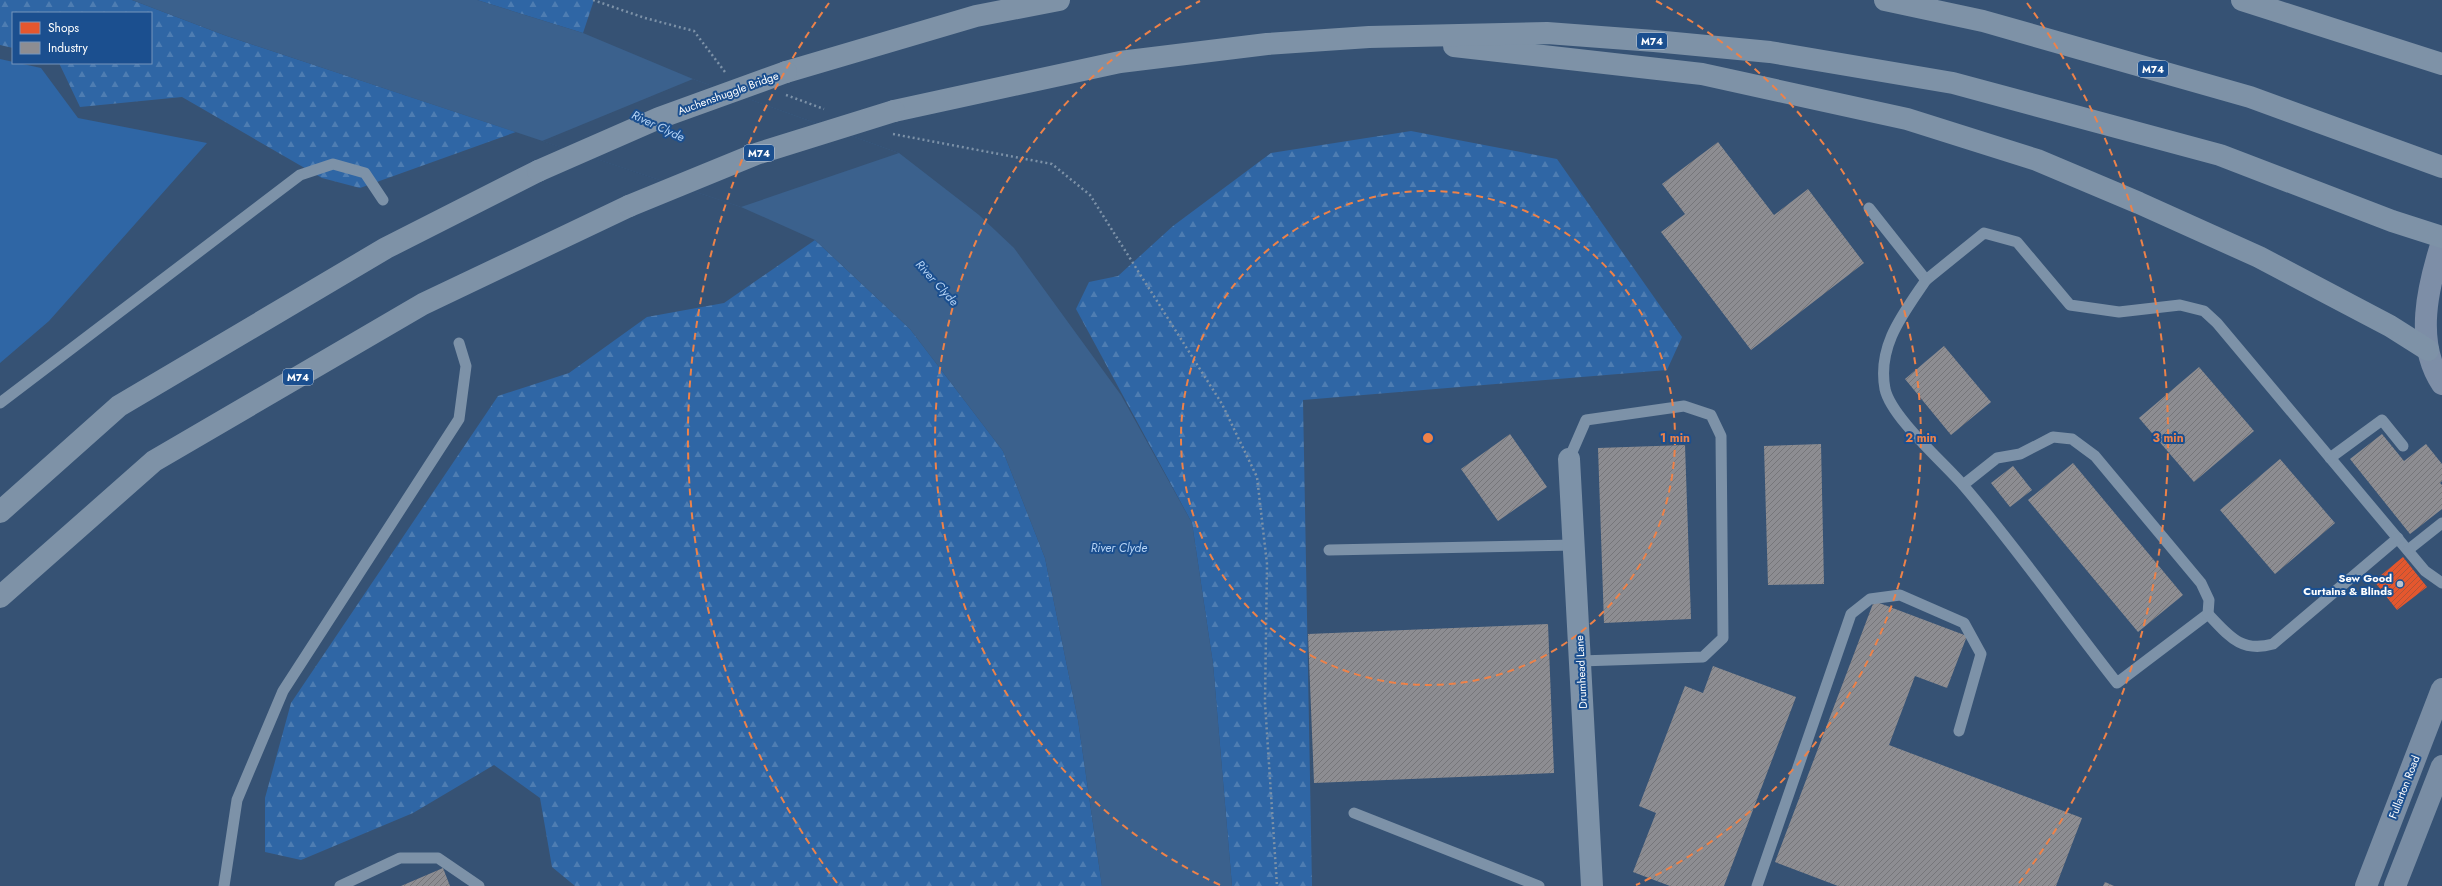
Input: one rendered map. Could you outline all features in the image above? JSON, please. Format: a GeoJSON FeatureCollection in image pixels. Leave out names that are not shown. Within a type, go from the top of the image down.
{"type":"FeatureCollection","features":[{"type":"Feature","properties":{"kind":"highway","name":"Auchenshuggle Bridge"},"geometry":{"type":"LineString","coordinates":[[0,512],[120,406],[386,248],[538,171],[659,118],[786,72],[976,16],[1059,0]]}},
{"type":"Feature","properties":{"kind":"highway","name":"M74"},"geometry":{"type":"LineString","coordinates":[[1885,0],[1983,21],[2250,97],[2442,167]]}},
{"type":"Feature","properties":{"kind":"highway"},"geometry":{"type":"LineString","coordinates":[[2242,0],[2442,64]]}},
{"type":"Feature","properties":{"kind":"highway","name":"M74"},"geometry":{"type":"LineString","coordinates":[[0,597],[154,461],[423,304],[628,206],[756,154],[894,111],[1120,62],[1267,44],[1369,37],[1547,33],[1770,52],[1953,83],[2220,155],[2392,221],[2442,237]]}},
{"type":"Feature","properties":{"kind":"highway","name":"M74"},"geometry":{"type":"LineString","coordinates":[[1369,37],[1702,74],[1907,119],[2037,160],[2146,206],[2259,257],[2390,326],[2428,350]]}},
{"type":"Feature","properties":{"kind":"main road"},"geometry":{"type":"LineString","coordinates":[[2442,242],[2434,268],[2426,311],[2428,350],[2435,374],[2442,384]]}},
{"type":"Feature","properties":{"kind":"street","name":"Drumhead Lane"},"geometry":{"type":"LineString","coordinates":[[1569,459],[1592,886]]}},
{"type":"Feature","properties":{"kind":"street","name":"Fullarton Road"},"geometry":{"type":"LineString","coordinates":[[2366,886],[2442,689]]}},
{"type":"Feature","properties":{"kind":"street"},"geometry":{"type":"LineString","coordinates":[[2395,886],[2442,766]]}},
{"type":"Feature","properties":{"kind":"lane"},"geometry":{"type":"LineString","coordinates":[[0,403],[300,174],[332,164],[365,173],[383,200]]}},
{"type":"Feature","properties":{"kind":"lane"},"geometry":{"type":"LineString","coordinates":[[1869,208],[1926,280]]}},
{"type":"Feature","properties":{"kind":"lane"},"geometry":{"type":"LineString","coordinates":[[1963,485],[1997,458],[2020,454],[2053,437],[2072,439],[2095,456],[2201,583],[2210,600],[2208,614],[2117,683],[1963,485],[1895,411],[1886,391],[1883,368],[1888,342],[1926,280],[1984,232],[2018,242],[2070,305],[2119,312],[2180,305],[2204,311],[2217,324],[2426,571],[2442,583]]}},
{"type":"Feature","properties":{"kind":"lane"},"geometry":{"type":"LineString","coordinates":[[224,886],[237,800],[283,692],[460,419],[466,366],[459,343]]}},
{"type":"Feature","properties":{"kind":"lane"},"geometry":{"type":"LineString","coordinates":[[1569,459],[1586,420],[1684,406],[1711,415],[1721,436],[1723,638],[1703,657],[1580,661]]}},
{"type":"Feature","properties":{"kind":"lane"},"geometry":{"type":"LineString","coordinates":[[2330,458],[2382,420],[2404,446]]}},
{"type":"Feature","properties":{"kind":"lane"},"geometry":{"type":"LineString","coordinates":[[2408,550],[2442,523]]}},
{"type":"Feature","properties":{"kind":"lane"},"geometry":{"type":"LineString","coordinates":[[2208,614],[2226,633],[2242,644],[2259,648],[2273,644],[2398,538]]}},
{"type":"Feature","properties":{"kind":"lane"},"geometry":{"type":"LineString","coordinates":[[1329,550],[1574,545]]}},
{"type":"Feature","properties":{"kind":"lane"},"geometry":{"type":"LineString","coordinates":[[1757,886],[1851,614],[1870,599],[1900,595],[1964,623],[1981,654],[1959,731]]}},
{"type":"Feature","properties":{"kind":"lane"},"geometry":{"type":"LineString","coordinates":[[1354,813],[1539,886]]}},
{"type":"Feature","properties":{"kind":"lane"},"geometry":{"type":"LineString","coordinates":[[340,886],[400,858],[438,858],[479,886]]}},
{"type":"Feature","properties":{"kind":"path"},"geometry":{"type":"LineString","coordinates":[[593,0],[645,18],[694,31],[727,73]]}},
{"type":"Feature","properties":{"kind":"path"},"geometry":{"type":"LineString","coordinates":[[779,93],[831,112]]}},
{"type":"Feature","properties":{"kind":"path"},"geometry":{"type":"LineString","coordinates":[[891,134],[1052,164],[1090,195],[1222,404],[1257,477],[1267,564],[1265,703],[1277,886]]}},
{"type":"Feature","properties":{"kind":"green space"},"geometry":{"type":"Polygon","coordinates":[[[0,0],[132,0],[224,35],[516,132],[360,188],[322,178],[182,97],[80,107],[59,64],[152,64],[152,12],[12,12],[12,48],[0,45],[0,0]]]}},
{"type":"Feature","properties":{"kind":"green space"},"geometry":{"type":"Polygon","coordinates":[[[477,0],[594,0],[583,33],[477,0]]]}},
{"type":"Feature","properties":{"kind":"green space"},"geometry":{"type":"Polygon","coordinates":[[[0,59],[12,62],[12,64],[23,64],[41,68],[78,118],[207,143],[49,321],[0,363],[0,59]]]}},
{"type":"Feature","properties":{"kind":"green space"},"geometry":{"type":"Polygon","coordinates":[[[1411,131],[1557,159],[1682,337],[1667,370],[1303,400],[1312,886],[1232,886],[1213,664],[1192,523],[1076,309],[1089,282],[1118,276],[1173,226],[1271,153],[1411,131]]]}},
{"type":"Feature","properties":{"kind":"green space"},"geometry":{"type":"Polygon","coordinates":[[[815,240],[910,329],[1003,451],[1045,558],[1078,720],[1102,886],[575,886],[552,867],[540,798],[494,765],[413,813],[301,860],[265,852],[265,798],[291,703],[498,396],[569,373],[647,317],[724,303],[815,240]]]}},
{"type":"Feature","properties":{"kind":"water","name":"River Clyde"},"geometry":{"type":"Polygon","coordinates":[[[132,0],[477,0],[583,33],[693,79],[899,153],[979,215],[1014,248],[1121,395],[1192,523],[1213,664],[1232,886],[1102,886],[1078,720],[1045,558],[1003,451],[910,329],[815,240],[741,207],[224,35],[132,0]]]}},
{"type":"Feature","properties":{"kind":"pier"},"geometry":{"type":"Polygon","coordinates":[[[693,79],[899,153],[741,207],[542,141],[693,79]]]}},
{"type":"Feature","properties":{"kind":"building: Shops","name":"Sew Good Curtains & Blinds"},"geometry":{"type":"Polygon","coordinates":[[[2403,557],[2427,587],[2397,610],[2374,581],[2403,557]]]}},
{"type":"Feature","properties":{"kind":"building: Industry"},"geometry":{"type":"Polygon","coordinates":[[[1718,142],[1774,215],[1808,189],[1864,263],[1751,350],[1661,232],[1685,214],[1662,184],[1718,142]]]}},
{"type":"Feature","properties":{"kind":"building: Industry"},"geometry":{"type":"Polygon","coordinates":[[[1944,346],[1991,402],[1951,435],[1905,379],[1944,346]]]}},
{"type":"Feature","properties":{"kind":"building: Industry"},"geometry":{"type":"Polygon","coordinates":[[[2199,367],[2254,431],[2194,482],[2139,418],[2199,367]]]}},
{"type":"Feature","properties":{"kind":"building: Industry"},"geometry":{"type":"Polygon","coordinates":[[[1510,434],[1547,487],[1498,521],[1461,469],[1510,434]]]}},
{"type":"Feature","properties":{"kind":"building: Industry"},"geometry":{"type":"Polygon","coordinates":[[[2382,434],[2404,461],[2426,444],[2442,464],[2442,481],[2440,483],[2442,485],[2442,509],[2410,534],[2350,459],[2382,434]]]}},
{"type":"Feature","properties":{"kind":"building: Industry"},"geometry":{"type":"Polygon","coordinates":[[[1821,444],[1824,584],[1768,585],[1764,446],[1821,444]]]}},
{"type":"Feature","properties":{"kind":"building: Industry"},"geometry":{"type":"Polygon","coordinates":[[[1685,445],[1691,619],[1604,623],[1598,448],[1685,445]]]}},
{"type":"Feature","properties":{"kind":"building: Industry"},"geometry":{"type":"Polygon","coordinates":[[[2280,459],[2335,523],[2275,574],[2220,510],[2280,459]]]}},
{"type":"Feature","properties":{"kind":"building: Industry"},"geometry":{"type":"Polygon","coordinates":[[[2073,463],[2183,595],[2138,632],[2028,500],[2073,463]]]}},
{"type":"Feature","properties":{"kind":"building: Industry"},"geometry":{"type":"Polygon","coordinates":[[[2013,466],[2032,490],[2010,507],[1991,483],[2013,466]]]}},
{"type":"Feature","properties":{"kind":"building: Industry"},"geometry":{"type":"Polygon","coordinates":[[[1874,601],[1967,636],[1947,688],[1915,676],[1889,745],[2082,818],[2056,886],[1838,886],[1775,862],[1874,601]]]}},
{"type":"Feature","properties":{"kind":"building: Industry"},"geometry":{"type":"Polygon","coordinates":[[[1548,624],[1554,773],[1314,783],[1308,634],[1548,624]]]}},
{"type":"Feature","properties":{"kind":"building: Industry"},"geometry":{"type":"Polygon","coordinates":[[[1713,666],[1796,697],[1724,886],[1670,886],[1633,872],[1656,813],[1639,806],[1685,686],[1703,693],[1713,666]]]}},
{"type":"Feature","properties":{"kind":"building: Industry"},"geometry":{"type":"Polygon","coordinates":[[[443,868],[450,886],[401,886],[443,868]]]}},
{"type":"Feature","properties":{"kind":"building: Industry"},"geometry":{"type":"Polygon","coordinates":[[[2105,882],[2114,886],[2103,886],[2105,882]]]}},
{"type":"Feature","properties":{"kind":"place","name":"Sew Good Curtains & Blinds"},"geometry":{"type":"Point","coordinates":[2400,584]}}]}
